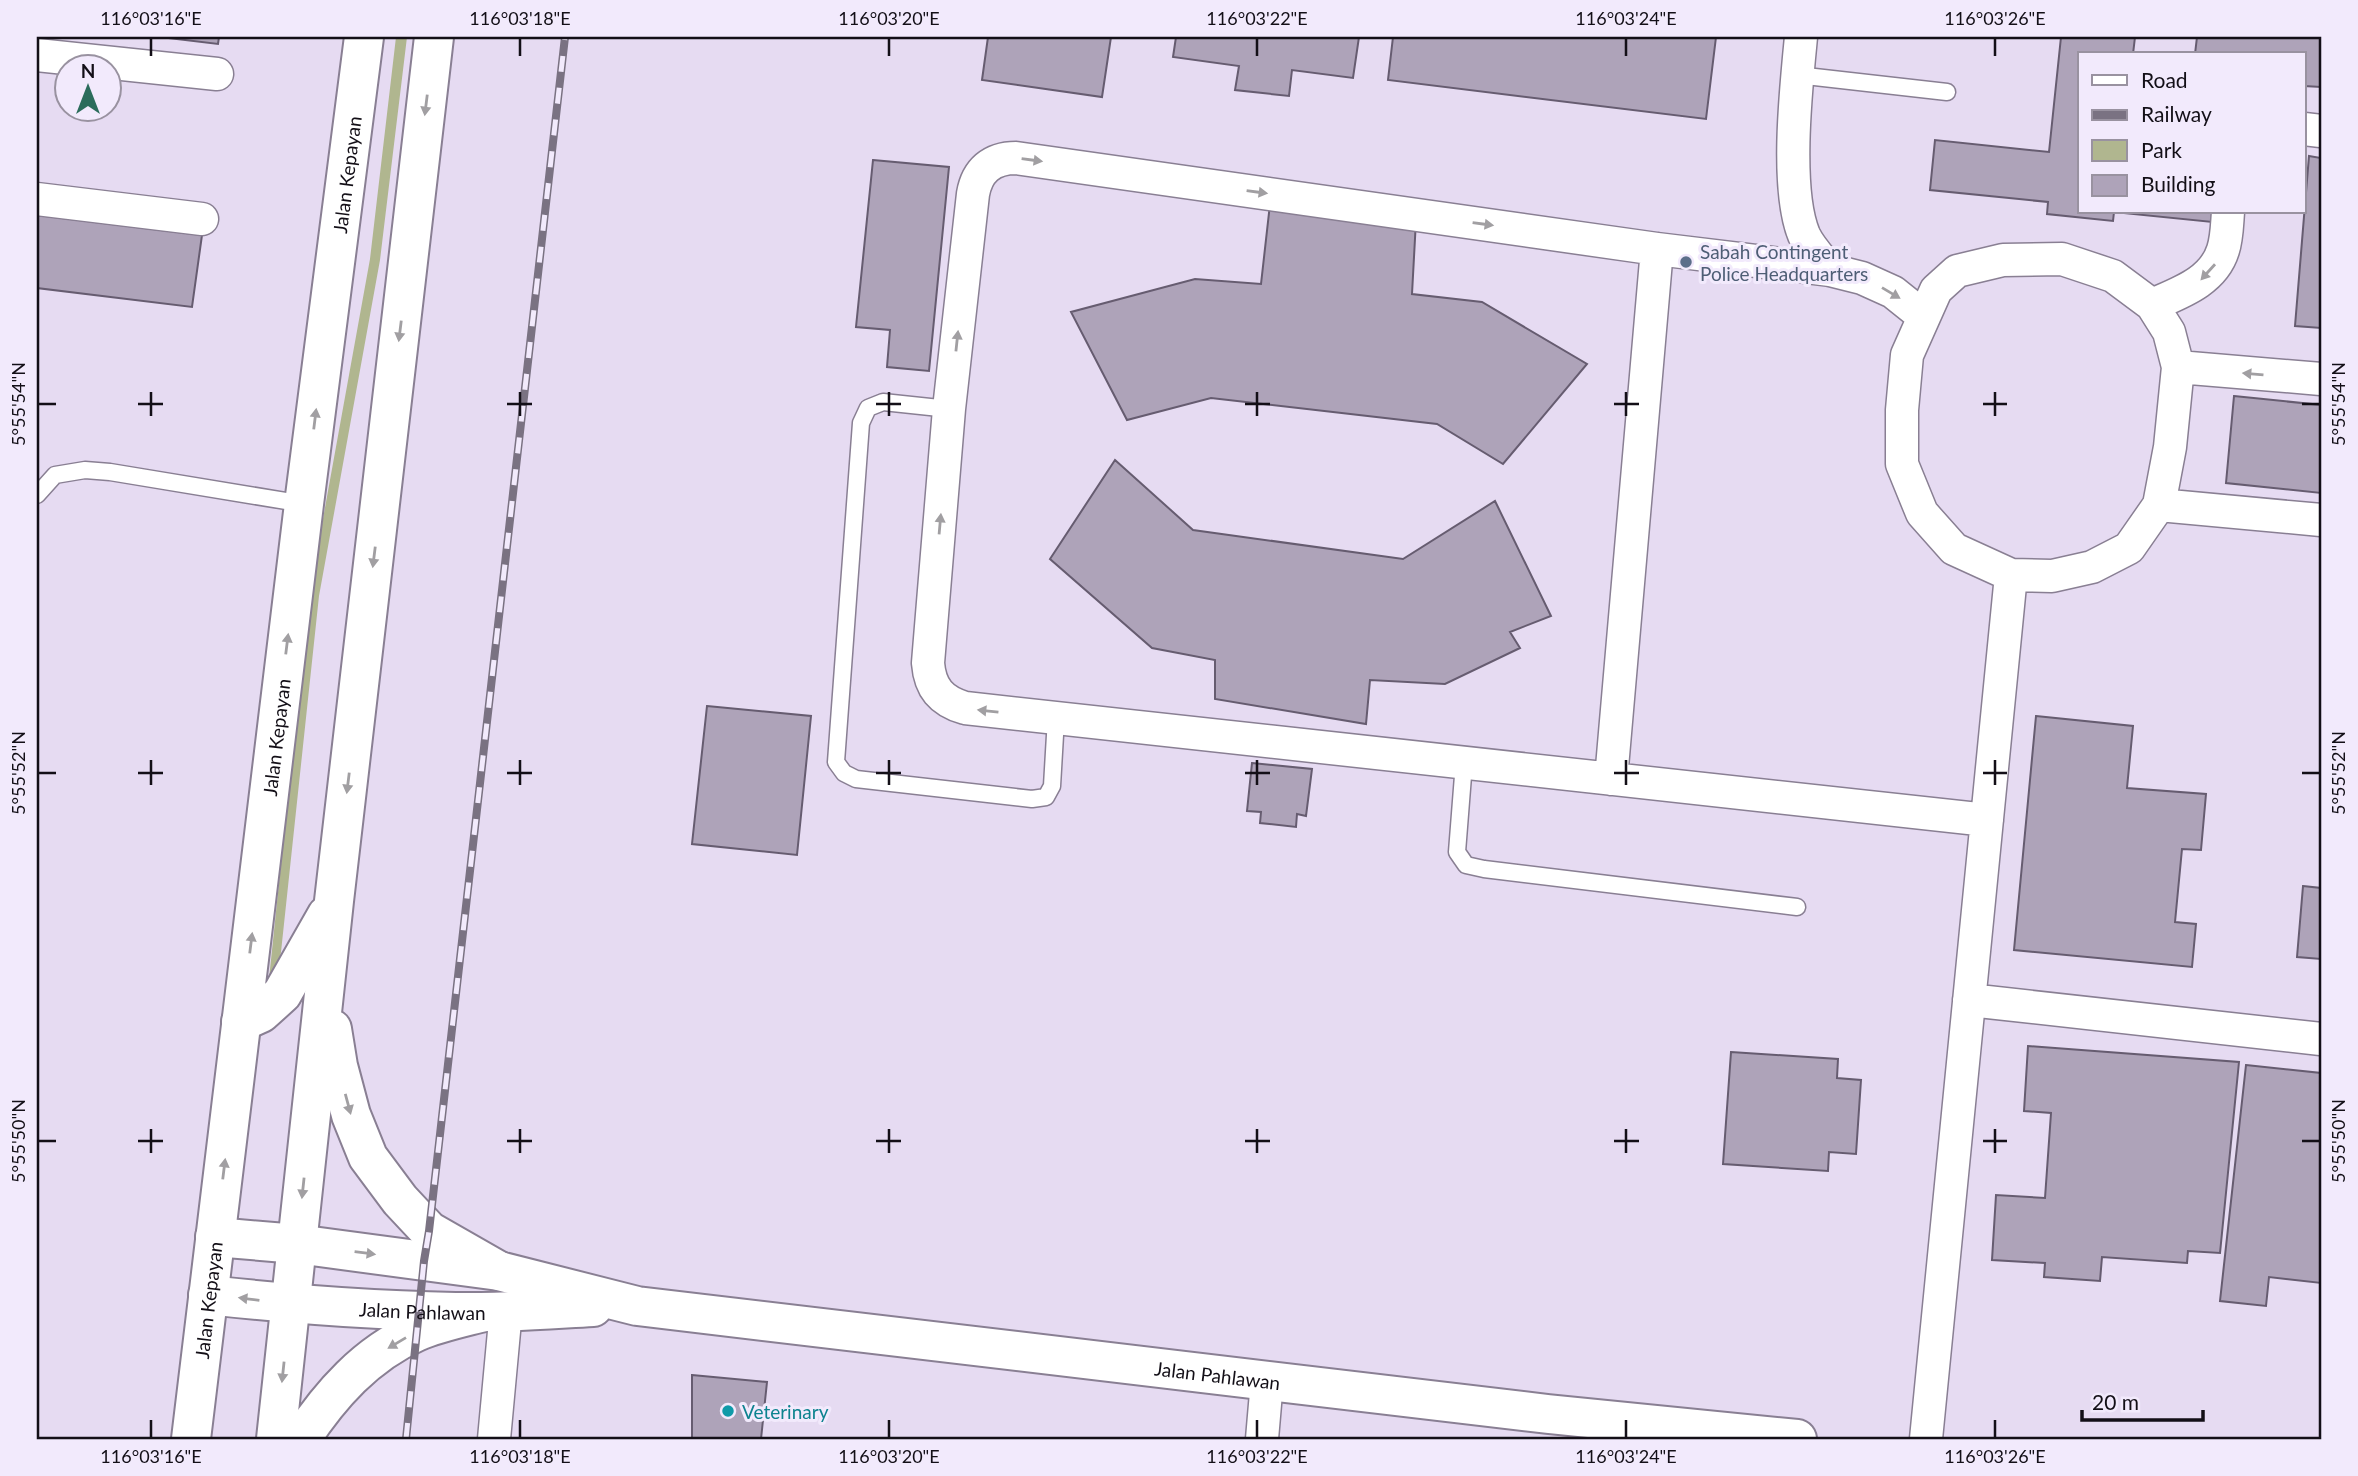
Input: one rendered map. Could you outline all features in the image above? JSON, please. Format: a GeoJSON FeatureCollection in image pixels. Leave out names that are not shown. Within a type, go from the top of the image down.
{"type":"FeatureCollection","features":[{"type":"Feature","properties":{"kind":"main road","name":"Jalan Kepayan"},"geometry":{"type":"LineString","coordinates":[[191,1439],[304,504],[364,37]]}},
{"type":"Feature","properties":{"kind":"main road"},"geometry":{"type":"LineString","coordinates":[[276,1439],[334,901],[434,37]]}},
{"type":"Feature","properties":{"kind":"main road"},"geometry":{"type":"LineString","coordinates":[[241,1022],[261,1013],[282,994],[334,901]]}},
{"type":"Feature","properties":{"kind":"main road"},"geometry":{"type":"LineString","coordinates":[[325,989],[338,1066],[351,1115],[368,1157],[400,1200],[429,1231],[499,1271]]}},
{"type":"Feature","properties":{"kind":"main road","name":"Jalan Pahlawan"},"geometry":{"type":"LineString","coordinates":[[215,1237],[297,1244],[499,1271],[637,1306],[1548,1414],[1787,1439]]}},
{"type":"Feature","properties":{"kind":"main road","name":"Jalan Pahlawan"},"geometry":{"type":"LineString","coordinates":[[208,1294],[290,1304],[420,1311],[637,1306]]}},
{"type":"Feature","properties":{"kind":"main road"},"geometry":{"type":"LineString","coordinates":[[301,1439],[332,1396],[368,1362],[396,1342],[418,1331],[495,1311]]}},
{"type":"Feature","properties":{"kind":"street"},"geometry":{"type":"LineString","coordinates":[[1801,37],[1797,75],[1794,175],[1796,200],[1804,235],[1830,270]]}},
{"type":"Feature","properties":{"kind":"street"},"geometry":{"type":"LineString","coordinates":[[37,55],[218,74]]}},
{"type":"Feature","properties":{"kind":"street"},"geometry":{"type":"LineString","coordinates":[[1923,316],[1893,292],[1862,278],[1830,270],[1657,249],[1006,158],[987,166],[975,183],[949,409],[929,677],[943,699],[965,708],[1987,820]]}},
{"type":"Feature","properties":{"kind":"street"},"geometry":{"type":"LineString","coordinates":[[37,199],[202,219]]}},
{"type":"Feature","properties":{"kind":"street"},"geometry":{"type":"LineString","coordinates":[[2152,305],[2188,289],[2210,274],[2223,251],[2228,214]]}},
{"type":"Feature","properties":{"kind":"street"},"geometry":{"type":"LineString","coordinates":[[1611,779],[1657,249]]}},
{"type":"Feature","properties":{"kind":"street"},"geometry":{"type":"LineString","coordinates":[[2062,259],[2113,276],[2152,305],[2169,332],[2178,367],[2170,447],[2159,505],[2129,548],[2092,567],[2052,576],[2011,575],[1954,549],[1922,513],[1902,464],[1902,410],[1908,355],[1923,316],[1936,290],[1957,271],[2003,260],[2062,259]]}},
{"type":"Feature","properties":{"kind":"street"},"geometry":{"type":"LineString","coordinates":[[2178,367],[2321,379]]}},
{"type":"Feature","properties":{"kind":"street"},"geometry":{"type":"LineString","coordinates":[[2159,505],[2321,520]]}},
{"type":"Feature","properties":{"kind":"street"},"geometry":{"type":"LineString","coordinates":[[1926,1439],[2011,575]]}},
{"type":"Feature","properties":{"kind":"street"},"geometry":{"type":"LineString","coordinates":[[1969,1000],[2321,1039]]}},
{"type":"Feature","properties":{"kind":"street"},"geometry":{"type":"LineString","coordinates":[[494,1439],[495,1311]]}},
{"type":"Feature","properties":{"kind":"street"},"geometry":{"type":"LineString","coordinates":[[1262,1439],[1267,1381]]}},
{"type":"Feature","properties":{"kind":"lane"},"geometry":{"type":"LineString","coordinates":[[1797,75],[1947,92]]}},
{"type":"Feature","properties":{"kind":"lane"},"geometry":{"type":"LineString","coordinates":[[949,409],[883,402],[868,408],[861,423],[836,762],[844,773],[856,779],[1032,799],[1045,797],[1052,786],[1056,718]]}},
{"type":"Feature","properties":{"kind":"lane"},"geometry":{"type":"LineString","coordinates":[[37,495],[55,475],[85,470],[304,504]]}},
{"type":"Feature","properties":{"kind":"lane"},"geometry":{"type":"LineString","coordinates":[[1464,763],[1457,852],[1466,865],[1797,906]]}},
{"type":"Feature","properties":{"kind":"green space"},"geometry":{"type":"Polygon","coordinates":[[[396,37],[407,37],[380,260],[319,596],[281,952],[273,999],[267,998],[309,596],[370,259],[396,37]]]}},
{"type":"Feature","properties":{"kind":"building"},"geometry":{"type":"Polygon","coordinates":[[[160,37],[219,37],[218,44],[160,37]]]}},
{"type":"Feature","properties":{"kind":"building"},"geometry":{"type":"Polygon","coordinates":[[[988,37],[1111,37],[1102,97],[982,80],[988,37]]]}},
{"type":"Feature","properties":{"kind":"building"},"geometry":{"type":"Polygon","coordinates":[[[1176,37],[1359,37],[1353,78],[1292,70],[1289,96],[1235,90],[1239,66],[1173,57],[1176,37]]]}},
{"type":"Feature","properties":{"kind":"building"},"geometry":{"type":"Polygon","coordinates":[[[1393,37],[1716,37],[1706,119],[1388,80],[1393,37]]]}},
{"type":"Feature","properties":{"kind":"building"},"geometry":{"type":"Polygon","coordinates":[[[2061,37],[2135,37],[2133,52],[2078,52],[2078,214],[2114,214],[2113,221],[2047,214],[2048,202],[1930,190],[1935,140],[2049,152],[2061,37]]]}},
{"type":"Feature","properties":{"kind":"building"},"geometry":{"type":"Polygon","coordinates":[[[2197,37],[2321,37],[2321,87],[2306,86],[2306,52],[2195,52],[2197,37]]]}},
{"type":"Feature","properties":{"kind":"building"},"geometry":{"type":"Polygon","coordinates":[[[2309,156],[2321,158],[2321,328],[2295,326],[2309,156]]]}},
{"type":"Feature","properties":{"kind":"building"},"geometry":{"type":"Polygon","coordinates":[[[873,160],[949,167],[929,371],[887,367],[890,330],[856,327],[873,160]]]}},
{"type":"Feature","properties":{"kind":"building"},"geometry":{"type":"Polygon","coordinates":[[[1270,204],[1416,220],[1412,294],[1482,302],[1587,364],[1503,464],[1437,424],[1211,398],[1127,420],[1071,312],[1195,279],[1261,284],[1270,204]]]}},
{"type":"Feature","properties":{"kind":"building"},"geometry":{"type":"Polygon","coordinates":[[[2134,214],[2223,214],[2222,223],[2134,214]]]}},
{"type":"Feature","properties":{"kind":"building"},"geometry":{"type":"Polygon","coordinates":[[[37,215],[202,235],[192,307],[37,288],[37,215]]]}},
{"type":"Feature","properties":{"kind":"building"},"geometry":{"type":"Polygon","coordinates":[[[2234,396],[2321,405],[2321,493],[2226,483],[2234,396]]]}},
{"type":"Feature","properties":{"kind":"building"},"geometry":{"type":"Polygon","coordinates":[[[1115,460],[1193,530],[1403,559],[1495,501],[1551,616],[1510,632],[1520,648],[1445,684],[1370,680],[1366,724],[1215,699],[1215,660],[1152,648],[1050,559],[1115,460]]]}},
{"type":"Feature","properties":{"kind":"building"},"geometry":{"type":"Polygon","coordinates":[[[707,706],[811,716],[797,855],[692,844],[707,706]]]}},
{"type":"Feature","properties":{"kind":"building"},"geometry":{"type":"Polygon","coordinates":[[[2036,716],[2133,726],[2127,788],[2206,794],[2201,850],[2182,849],[2175,922],[2196,924],[2192,967],[2014,950],[2036,716]]]}},
{"type":"Feature","properties":{"kind":"building"},"geometry":{"type":"Polygon","coordinates":[[[1252,763],[1312,769],[1306,816],[1297,814],[1296,827],[1260,823],[1261,812],[1247,811],[1252,763]]]}},
{"type":"Feature","properties":{"kind":"building"},"geometry":{"type":"Polygon","coordinates":[[[2303,886],[2321,888],[2321,959],[2297,957],[2303,886]]]}},
{"type":"Feature","properties":{"kind":"building"},"geometry":{"type":"Polygon","coordinates":[[[2028,1046],[2239,1062],[2220,1253],[2188,1251],[2187,1263],[2102,1257],[2100,1281],[2044,1277],[2045,1263],[1992,1260],[1996,1195],[2045,1198],[2051,1113],[2024,1111],[2028,1046]]]}},
{"type":"Feature","properties":{"kind":"building"},"geometry":{"type":"Polygon","coordinates":[[[1731,1052],[1838,1059],[1837,1078],[1861,1080],[1856,1154],[1829,1152],[1828,1171],[1723,1164],[1731,1052]]]}},
{"type":"Feature","properties":{"kind":"building"},"geometry":{"type":"Polygon","coordinates":[[[2246,1065],[2321,1073],[2321,1283],[2269,1277],[2266,1306],[2220,1301],[2246,1065]]]}},
{"type":"Feature","properties":{"kind":"building","name":"Veterinary"},"geometry":{"type":"Polygon","coordinates":[[[692,1375],[767,1382],[761,1439],[692,1439],[692,1375]]]}},
{"type":"Feature","properties":{"kind":"railway"},"geometry":{"type":"LineString","coordinates":[[406,1439],[424,1261],[565,37]]}},
{"type":"Feature","properties":{"kind":"place","name":"Sabah Contingent Police Headquarters"},"geometry":{"type":"Point","coordinates":[1686,262]}},
{"type":"Feature","properties":{"kind":"place","name":"Veterinary"},"geometry":{"type":"Point","coordinates":[728,1411]}}]}
